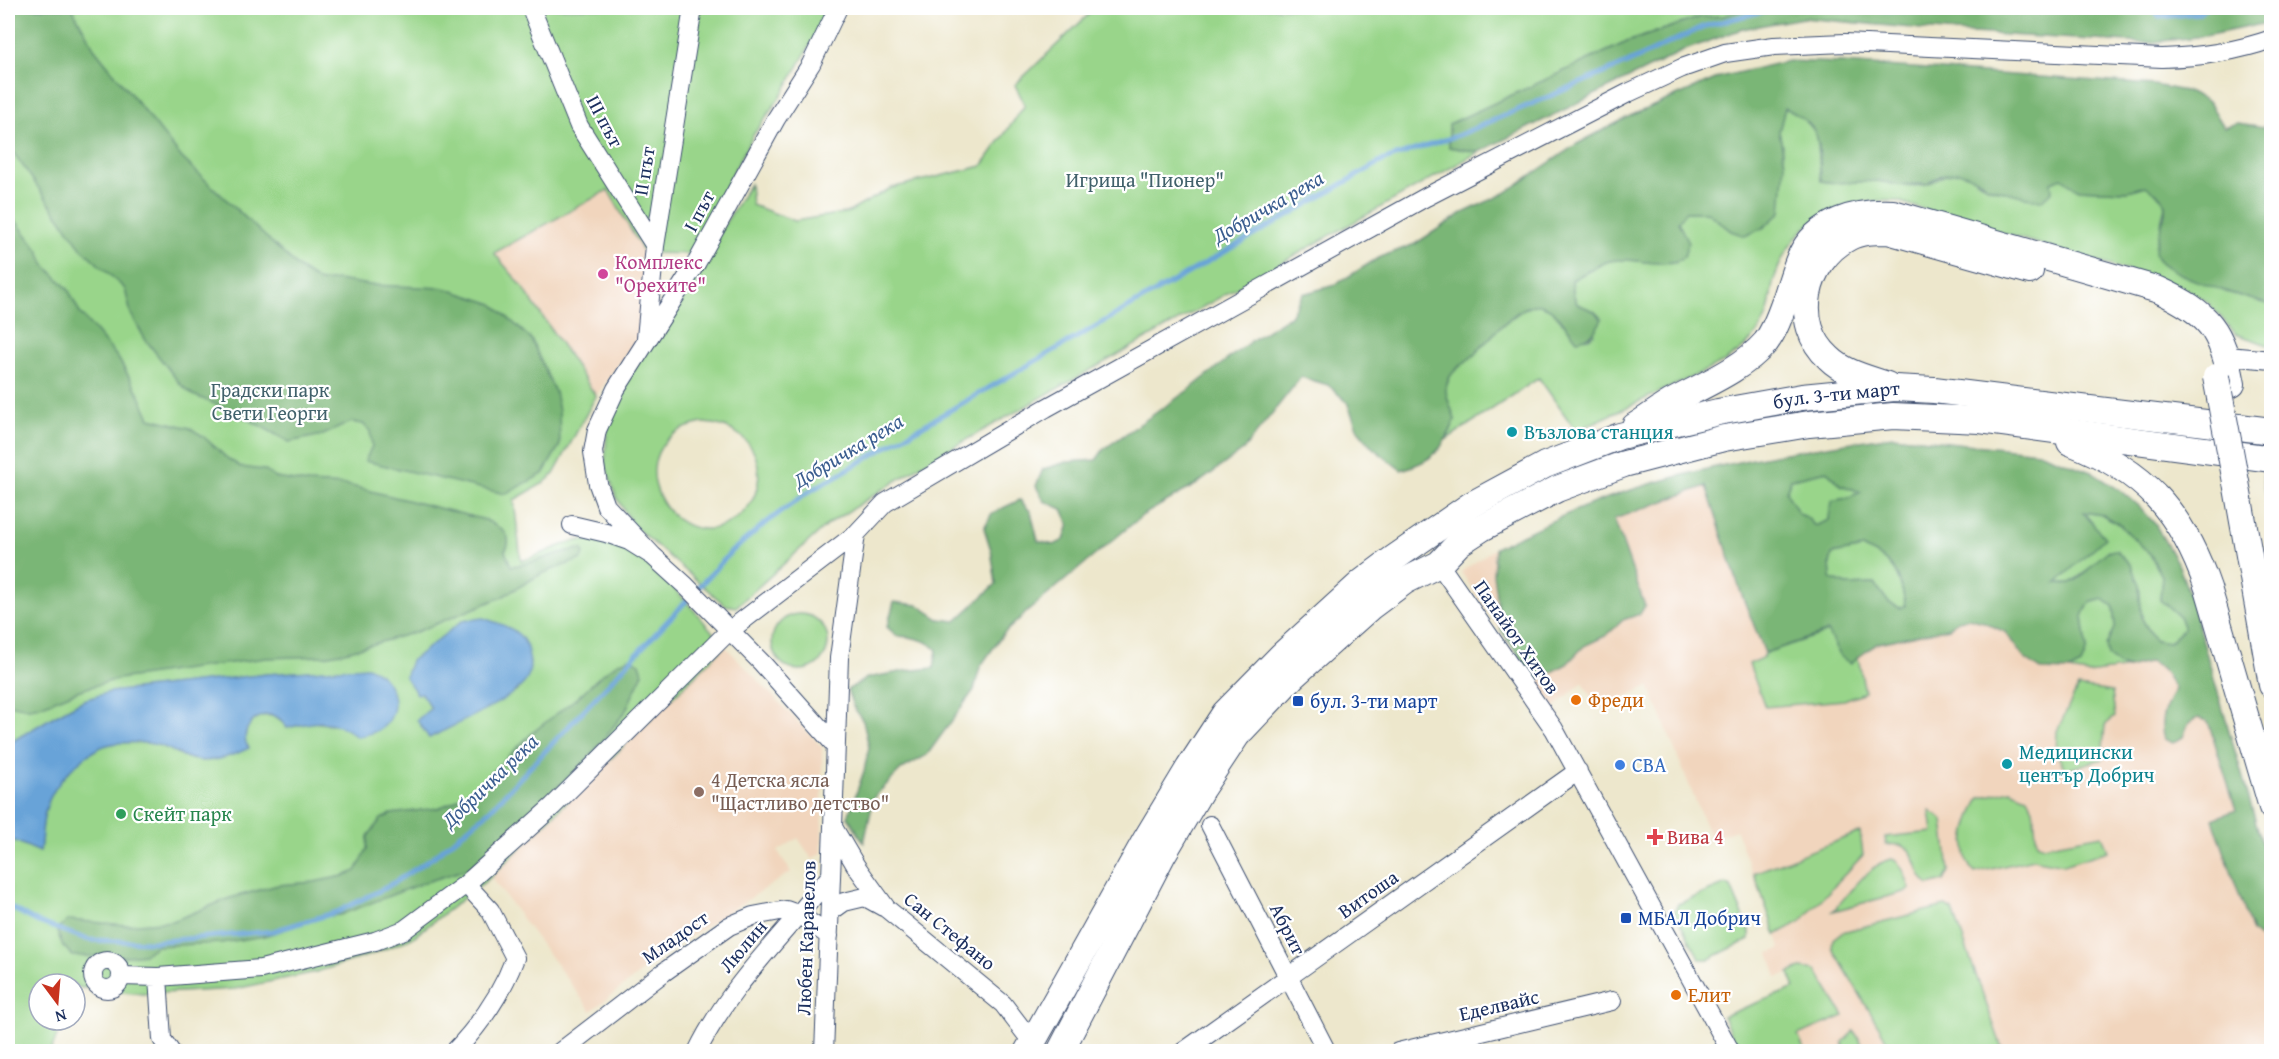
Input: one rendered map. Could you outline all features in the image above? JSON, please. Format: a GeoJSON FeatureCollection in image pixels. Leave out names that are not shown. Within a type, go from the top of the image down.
{"type":"FeatureCollection","features":[{"type":"Feature","properties":{"kind":"main road"},"geometry":{"type":"LineString","coordinates":[[1620,436],[1666,405],[1728,372],[1765,342],[1776,326],[1801,256],[1812,239],[1828,226],[1846,217],[1872,212],[1893,213],[2159,290],[2188,305],[2211,325],[2222,369],[2243,482],[2271,603]]}},
{"type":"Feature","properties":{"kind":"main road"},"geometry":{"type":"LineString","coordinates":[[1895,388],[1844,369],[1829,359],[1818,346],[1806,311],[1813,274],[1821,259],[1836,245],[1850,237],[1867,232],[1888,231],[2155,307],[2192,331],[2222,369]]}},
{"type":"Feature","properties":{"kind":"main road","name":"бул. 3-ти март"},"geometry":{"type":"LineString","coordinates":[[1029,1047],[1145,841],[1225,713],[1282,655],[1361,583],[1471,505],[1545,465],[1620,436],[1718,412],[1791,399],[1895,388],[1934,390],[2271,431]]}},
{"type":"Feature","properties":{"kind":"main road","name":"бул. 3-ти март"},"geometry":{"type":"LineString","coordinates":[[1060,1052],[1162,856],[1202,788],[1237,735],[1293,676],[1370,607],[1405,581],[1439,563],[1459,543],[1482,528],[1557,489],[1624,464],[1724,438],[1809,424],[1893,416],[1980,420],[2271,459]]}},
{"type":"Feature","properties":{"kind":"main road"},"geometry":{"type":"LineString","coordinates":[[2033,428],[2100,454],[2130,473],[2151,491],[2184,532],[2208,588],[2271,807]]}},
{"type":"Feature","properties":{"kind":"main road"},"geometry":{"type":"LineString","coordinates":[[2243,482],[2271,686]]}},
{"type":"Feature","properties":{"kind":"main road"},"geometry":{"type":"LineString","coordinates":[[1423,539],[1441,540],[1446,552],[1439,563]]}},
{"type":"Feature","properties":{"kind":"street","name":"ІІІ път"},"geometry":{"type":"LineString","coordinates":[[531,8],[579,126],[655,246]]}},
{"type":"Feature","properties":{"kind":"street","name":"ІІ път"},"geometry":{"type":"LineString","coordinates":[[646,342],[655,246],[693,8]]}},
{"type":"Feature","properties":{"kind":"street","name":"І път"},"geometry":{"type":"LineString","coordinates":[[653,556],[606,506],[598,484],[593,452],[597,430],[616,389],[697,262],[776,118],[811,64],[838,8]]}},
{"type":"Feature","properties":{"kind":"street"},"geometry":{"type":"LineString","coordinates":[[121,976],[158,977],[261,969],[375,941],[404,930],[466,884],[553,806],[723,625],[785,590],[856,534],[885,503],[1046,408],[1426,197],[1628,93],[1682,68],[1725,53],[1774,46],[1845,43],[2162,58],[2203,57],[2250,47],[2271,39]]}},
{"type":"Feature","properties":{"kind":"street"},"geometry":{"type":"LineString","coordinates":[[2222,369],[2271,360]]}},
{"type":"Feature","properties":{"kind":"street"},"geometry":{"type":"LineString","coordinates":[[572,525],[629,541],[653,556],[762,663],[835,745]]}},
{"type":"Feature","properties":{"kind":"street"},"geometry":{"type":"LineString","coordinates":[[833,827],[840,658],[856,534]]}},
{"type":"Feature","properties":{"kind":"street","name":"Панайот Хитов"},"geometry":{"type":"LineString","coordinates":[[1439,563],[1554,729],[1731,1052]]}},
{"type":"Feature","properties":{"kind":"street","name":"Витоша"},"geometry":{"type":"LineString","coordinates":[[1183,1052],[1578,771]]}},
{"type":"Feature","properties":{"kind":"street","name":"Абрит"},"geometry":{"type":"LineString","coordinates":[[1210,825],[1327,1052]]}},
{"type":"Feature","properties":{"kind":"street","name":"Сан Стефано"},"geometry":{"type":"LineString","coordinates":[[833,827],[856,866],[887,909],[1003,1004],[1029,1047]]}},
{"type":"Feature","properties":{"kind":"street","name":"Любен Каравелов"},"geometry":{"type":"LineString","coordinates":[[824,1052],[833,827]]}},
{"type":"Feature","properties":{"kind":"street","name":"Люлин"},"geometry":{"type":"LineString","coordinates":[[697,1052],[730,996],[800,915],[831,875]]}},
{"type":"Feature","properties":{"kind":"street"},"geometry":{"type":"LineString","coordinates":[[454,1052],[469,1036],[505,983],[515,958],[490,910],[466,884]]}},
{"type":"Feature","properties":{"kind":"street"},"geometry":{"type":"LineString","coordinates":[[830,912],[844,902],[865,897],[887,909]]}},
{"type":"Feature","properties":{"kind":"street","name":"Младост"},"geometry":{"type":"LineString","coordinates":[[560,1052],[664,972],[729,926],[753,916],[786,910],[800,915]]}},
{"type":"Feature","properties":{"kind":"street"},"geometry":{"type":"LineString","coordinates":[[800,915],[829,936]]}},
{"type":"Feature","properties":{"kind":"street"},"geometry":{"type":"LineString","coordinates":[[158,977],[162,1039],[171,1052]]}},
{"type":"Feature","properties":{"kind":"street","name":"Еделвайс"},"geometry":{"type":"LineString","coordinates":[[1398,1052],[1612,1001]]}},
{"type":"Feature","properties":{"kind":"shaded area"},"geometry":{"type":"Polygon","coordinates":[[[608,190],[644,253],[646,267],[643,330],[596,396],[522,286],[493,253],[608,190]]]}},
{"type":"Feature","properties":{"kind":"shaded area"},"geometry":{"type":"Polygon","coordinates":[[[1893,436],[2038,452],[2091,472],[2138,505],[2167,541],[2189,594],[2271,874],[2271,1051],[1741,1051],[1723,1016],[1795,987],[1789,973],[1777,977],[1769,953],[1781,949],[1736,830],[1711,839],[1649,686],[1598,709],[1583,682],[1554,708],[1461,572],[1495,548],[1565,514],[1632,489],[1724,464],[1813,447],[1893,436]]]}},
{"type":"Feature","properties":{"kind":"shaded area","name":"4 Детска ясла \"Щастливо детство\""},"geometry":{"type":"Polygon","coordinates":[[[725,646],[822,747],[822,853],[812,859],[798,838],[778,851],[791,872],[675,946],[591,1011],[491,877],[725,646]]]}},
{"type":"Feature","properties":{"kind":"green space","name":"Градски парк Свети Георги"},"geometry":{"type":"Polygon","coordinates":[[[8,8],[831,8],[783,93],[754,134],[730,178],[695,254],[644,253],[608,190],[494,253],[522,286],[596,396],[554,474],[544,483],[514,500],[521,561],[567,543],[582,540],[603,541],[623,548],[662,576],[725,646],[491,877],[412,938],[370,955],[316,972],[235,989],[143,994],[87,988],[87,972],[27,972],[27,1032],[58,1032],[51,1051],[8,1051],[8,838],[40,852],[45,811],[54,790],[67,773],[84,757],[111,744],[149,743],[191,759],[203,761],[217,759],[249,747],[245,743],[247,727],[263,716],[273,716],[287,728],[313,722],[345,727],[346,669],[267,674],[110,692],[84,700],[8,744],[8,8]],[[530,662],[421,693],[432,709],[516,692],[527,678],[530,662]]]}},
{"type":"Feature","properties":{"kind":"green space"},"geometry":{"type":"Polygon","coordinates":[[[8,8],[72,8],[94,48],[182,158],[300,269],[320,282],[337,280],[370,285],[444,288],[493,304],[531,339],[555,392],[559,411],[560,445],[543,474],[505,494],[365,461],[372,446],[370,431],[363,424],[351,422],[323,435],[289,442],[237,413],[193,395],[180,384],[145,339],[131,314],[125,289],[82,249],[8,145],[8,8]]]}},
{"type":"Feature","properties":{"kind":"green space","name":"Игрища \"Пионер\""},"geometry":{"type":"Polygon","coordinates":[[[1091,8],[1752,8],[1723,16],[1701,17],[1627,42],[1450,124],[1449,147],[1479,152],[923,464],[828,524],[736,607],[725,605],[633,525],[616,497],[605,464],[607,427],[623,385],[750,184],[752,205],[795,221],[849,212],[891,188],[982,166],[1025,105],[1015,85],[1092,11],[1091,8]],[[703,423],[674,434],[658,452],[654,474],[660,496],[673,515],[691,527],[714,528],[739,516],[749,506],[757,487],[758,467],[751,448],[739,434],[713,424],[703,423]]]}},
{"type":"Feature","properties":{"kind":"green space"},"geometry":{"type":"Polygon","coordinates":[[[1752,8],[2158,8],[2161,13],[2190,8],[2271,8],[2272,22],[2205,36],[2146,43],[1955,32],[1803,18],[1742,29],[1685,50],[1479,152],[1449,147],[1449,124],[1627,42],[1701,17],[1723,16],[1752,8]]]}},
{"type":"Feature","properties":{"kind":"green space"},"geometry":{"type":"Polygon","coordinates":[[[1788,61],[2154,85],[2190,92],[2209,102],[2224,127],[2238,123],[2264,127],[2271,115],[2271,305],[2193,279],[2165,265],[2157,258],[2155,252],[2164,219],[2164,203],[2160,196],[2146,186],[2128,191],[2077,189],[2062,178],[2051,182],[2052,191],[2041,201],[1988,187],[1977,179],[1959,172],[1942,175],[1927,184],[1897,185],[1879,181],[1835,183],[1821,181],[1817,137],[1807,122],[1785,108],[1779,131],[1785,163],[1781,212],[1763,228],[1745,236],[1731,231],[1707,212],[1685,212],[1678,222],[1688,242],[1684,257],[1667,263],[1628,260],[1605,262],[1572,280],[1577,304],[1594,311],[1602,319],[1595,331],[1586,338],[1577,340],[1556,314],[1540,305],[1532,305],[1514,315],[1449,378],[1446,392],[1455,420],[1441,447],[1421,463],[1401,470],[1373,448],[1358,430],[1347,402],[1328,385],[1301,377],[1243,450],[1197,484],[1143,515],[1003,634],[980,667],[974,690],[927,755],[902,769],[874,797],[864,843],[848,817],[864,771],[869,747],[863,721],[854,708],[847,690],[867,678],[934,668],[937,650],[933,646],[919,639],[897,636],[887,627],[894,602],[918,605],[939,619],[956,621],[996,584],[991,550],[984,528],[992,513],[1020,500],[1031,512],[1038,541],[1054,545],[1064,540],[1069,524],[1062,509],[1044,501],[1036,486],[1043,469],[1067,462],[1096,460],[1104,449],[1190,389],[1252,340],[1290,316],[1303,294],[1335,285],[1378,258],[1415,244],[1461,214],[1505,193],[1577,144],[1630,116],[1720,77],[1788,61]]]}},
{"type":"Feature","properties":{"kind":"green space"},"geometry":{"type":"Polygon","coordinates":[[[1785,107],[1808,122],[1813,130],[1818,146],[1821,181],[1876,181],[1915,186],[1927,184],[1957,172],[1966,174],[1990,188],[2008,191],[2026,189],[2062,178],[2077,189],[2128,191],[2146,186],[2165,203],[2161,223],[2165,246],[2173,269],[2226,292],[2271,305],[2271,346],[2236,334],[2206,301],[2184,288],[1897,201],[1875,201],[1837,209],[1820,217],[1805,228],[1782,259],[1774,280],[1767,315],[1761,327],[1747,344],[1724,362],[1576,431],[1539,378],[1447,439],[1455,420],[1445,390],[1451,374],[1474,355],[1502,325],[1524,309],[1538,304],[1551,309],[1577,339],[1589,338],[1594,334],[1594,311],[1577,304],[1572,280],[1608,261],[1622,259],[1676,263],[1678,222],[1685,212],[1707,212],[1731,231],[1783,151],[1779,131],[1785,107]]]}},
{"type":"Feature","properties":{"kind":"green space"},"geometry":{"type":"Polygon","coordinates":[[[16,221],[39,251],[44,264],[68,289],[80,313],[118,358],[150,418],[190,428],[241,467],[264,470],[276,478],[308,483],[347,485],[486,520],[500,528],[507,536],[508,545],[505,551],[511,566],[582,549],[584,554],[582,559],[541,574],[502,597],[416,632],[349,651],[325,656],[266,658],[118,679],[80,690],[40,706],[29,708],[8,704],[8,223],[16,221]]]}},
{"type":"Feature","properties":{"kind":"green space"},"geometry":{"type":"Polygon","coordinates":[[[1893,436],[2038,452],[2091,472],[2138,505],[2155,524],[2179,566],[2189,594],[2271,874],[2271,943],[2262,940],[2252,932],[2213,819],[2236,810],[2208,721],[2198,718],[2188,724],[2183,737],[2173,743],[2164,739],[2162,725],[2164,713],[2175,689],[2162,668],[2150,662],[2129,668],[2118,665],[2108,656],[2106,646],[2115,626],[2113,606],[2103,599],[2089,603],[2083,616],[2087,650],[2081,665],[2069,671],[2041,670],[2024,658],[2005,632],[1984,622],[1968,618],[1958,620],[1949,628],[1878,643],[1850,663],[1841,657],[1827,632],[1765,653],[1741,593],[1706,486],[1614,519],[1645,606],[1640,614],[1623,620],[1607,635],[1584,646],[1567,664],[1536,681],[1501,630],[1493,574],[1495,548],[1580,508],[1666,480],[1762,457],[1893,436]],[[1827,471],[1791,479],[1786,492],[1799,514],[1815,526],[1829,520],[1831,501],[1861,492],[1841,485],[1827,471]],[[2083,512],[2105,538],[2056,583],[2076,580],[2103,555],[2116,550],[2131,565],[2139,586],[2142,619],[2155,641],[2169,643],[2184,629],[2179,616],[2160,600],[2162,576],[2150,554],[2118,523],[2103,515],[2083,512]],[[1863,548],[1832,554],[1831,579],[1847,585],[1875,584],[1889,603],[1900,608],[1905,606],[1898,578],[1894,570],[1882,558],[1863,548]]]}},
{"type":"Feature","properties":{"kind":"green space"},"geometry":{"type":"Polygon","coordinates":[[[1827,471],[1841,485],[1861,492],[1831,501],[1829,520],[1815,526],[1799,514],[1786,492],[1791,479],[1827,471]]]}},
{"type":"Feature","properties":{"kind":"green space"},"geometry":{"type":"Polygon","coordinates":[[[2263,476],[2271,477],[2271,524],[2263,476]]]}},
{"type":"Feature","properties":{"kind":"green space"},"geometry":{"type":"Polygon","coordinates":[[[2083,512],[2103,515],[2118,523],[2150,554],[2162,576],[2160,600],[2179,616],[2184,629],[2168,643],[2155,641],[2142,619],[2139,586],[2108,551],[2070,583],[2055,583],[2104,538],[2083,512]]]}},
{"type":"Feature","properties":{"kind":"green space"},"geometry":{"type":"Polygon","coordinates":[[[1863,548],[1874,552],[1889,563],[1898,577],[1906,606],[1900,608],[1889,603],[1875,584],[1847,585],[1831,579],[1832,554],[1863,548]]]}},
{"type":"Feature","properties":{"kind":"green space"},"geometry":{"type":"Polygon","coordinates":[[[2103,599],[2113,606],[2115,626],[2106,646],[2118,665],[2129,668],[2088,674],[2069,671],[2081,665],[2087,650],[2083,616],[2089,603],[2103,599]]]}},
{"type":"Feature","properties":{"kind":"green space"},"geometry":{"type":"Polygon","coordinates":[[[794,614],[806,614],[816,618],[824,626],[828,642],[824,658],[816,666],[806,670],[794,670],[784,666],[776,658],[772,648],[772,636],[776,626],[784,618],[794,614]]]}},
{"type":"Feature","properties":{"kind":"green space"},"geometry":{"type":"Polygon","coordinates":[[[1828,632],[1841,657],[1850,663],[1858,657],[1865,692],[1844,700],[1765,707],[1749,664],[1763,658],[1765,653],[1828,632]]]}},
{"type":"Feature","properties":{"kind":"green space"},"geometry":{"type":"Polygon","coordinates":[[[629,658],[640,663],[643,673],[625,712],[589,758],[470,868],[420,884],[340,915],[328,916],[264,936],[221,943],[156,946],[145,954],[119,957],[73,956],[63,946],[56,929],[69,920],[126,925],[173,921],[230,898],[278,885],[314,882],[356,871],[367,849],[368,836],[381,819],[391,814],[438,808],[453,802],[480,784],[532,733],[599,677],[616,664],[629,658]]]}},
{"type":"Feature","properties":{"kind":"green space"},"geometry":{"type":"Polygon","coordinates":[[[2078,687],[2112,692],[2115,717],[2105,725],[2102,759],[2066,770],[2056,753],[2057,731],[2078,687]]]}},
{"type":"Feature","properties":{"kind":"green space"},"geometry":{"type":"Polygon","coordinates":[[[2010,790],[2027,797],[2033,809],[2037,843],[2043,846],[2102,835],[2108,851],[2064,865],[2033,859],[1975,873],[1969,865],[1965,847],[1972,816],[1980,798],[2010,790]]]}},
{"type":"Feature","properties":{"kind":"green space"},"geometry":{"type":"Polygon","coordinates":[[[1930,811],[1943,820],[1949,871],[1944,881],[1929,885],[1923,879],[1910,852],[1905,847],[1886,845],[1885,837],[1933,832],[1930,811]]]}},
{"type":"Feature","properties":{"kind":"green space"},"geometry":{"type":"Polygon","coordinates":[[[1860,832],[1863,855],[1800,922],[1776,935],[1754,873],[1860,832]]]}},
{"type":"Feature","properties":{"kind":"green space"},"geometry":{"type":"Polygon","coordinates":[[[1892,859],[1904,871],[1910,889],[1908,891],[1833,911],[1868,873],[1884,861],[1892,859]]]}},
{"type":"Feature","properties":{"kind":"green space"},"geometry":{"type":"Polygon","coordinates":[[[1726,884],[1731,887],[1750,932],[1750,939],[1709,959],[1700,959],[1674,912],[1678,904],[1726,884]]]}},
{"type":"Feature","properties":{"kind":"green space"},"geometry":{"type":"Polygon","coordinates":[[[1945,906],[1953,910],[2003,1051],[1893,1051],[1832,947],[1833,939],[1842,932],[1945,906]]]}},
{"type":"Feature","properties":{"kind":"green space"},"geometry":{"type":"Polygon","coordinates":[[[1801,968],[1816,970],[1844,1016],[1798,1035],[1805,1052],[1741,1051],[1732,1038],[1723,1016],[1795,988],[1789,973],[1801,968]]]}},
{"type":"Feature","properties":{"kind":"green space"},"geometry":{"type":"Polygon","coordinates":[[[1854,1031],[1866,1050],[1845,1051],[1843,1042],[1854,1031]]]}},
{"type":"Feature","properties":{"kind":"water"},"geometry":{"type":"Polygon","coordinates":[[[483,618],[511,629],[522,638],[529,658],[530,669],[527,679],[521,687],[497,703],[429,738],[417,720],[431,708],[421,693],[417,694],[405,677],[411,661],[462,621],[483,618]]]}},
{"type":"Feature","properties":{"kind":"water"},"geometry":{"type":"Polygon","coordinates":[[[367,667],[383,677],[392,692],[394,702],[390,719],[377,731],[357,737],[340,726],[324,722],[287,728],[277,717],[263,715],[251,723],[247,729],[245,735],[249,748],[210,761],[191,759],[153,744],[132,742],[111,744],[93,751],[84,758],[67,773],[54,790],[45,811],[40,852],[8,838],[8,744],[84,700],[110,692],[267,674],[367,667]]]}},
{"type":"Feature","properties":{"kind":"waterway","name":"Добричка река"},"geometry":{"type":"LineString","coordinates":[[696,590],[731,552],[768,521],[810,491],[1384,160],[1459,135],[1627,63],[1705,26],[1775,8]]}},
{"type":"Feature","properties":{"kind":"waterway","name":"Добричка река"},"geometry":{"type":"LineString","coordinates":[[1857,8],[1929,12],[2067,8]]}},
{"type":"Feature","properties":{"kind":"waterway","name":"Добричка река"},"geometry":{"type":"LineString","coordinates":[[2152,8],[2159,17],[2199,13],[2207,8]]}},
{"type":"Feature","properties":{"kind":"waterway","name":"Добричка река"},"geometry":{"type":"LineString","coordinates":[[8,906],[38,922],[89,940],[151,942],[273,931],[337,912],[387,887],[432,858],[489,811],[690,597]]}},
{"type":"Feature","properties":{"kind":"place","name":"Комплекс \"Орехите\""},"geometry":{"type":"Point","coordinates":[603,274]}},
{"type":"Feature","properties":{"kind":"place","name":"Възлова станция"},"geometry":{"type":"Point","coordinates":[1512,432]}},
{"type":"Feature","properties":{"kind":"place","name":"Фреди"},"geometry":{"type":"Point","coordinates":[1576,700]}},
{"type":"Feature","properties":{"kind":"place","name":"бул. 3-ти март"},"geometry":{"type":"Point","coordinates":[1298,701]}},
{"type":"Feature","properties":{"kind":"place","name":"Медицински център Добрич"},"geometry":{"type":"Point","coordinates":[2007,764]}},
{"type":"Feature","properties":{"kind":"place","name":"CBA"},"geometry":{"type":"Point","coordinates":[1620,765]}},
{"type":"Feature","properties":{"kind":"place","name":"4 Детска ясла \"Щастливо детство\""},"geometry":{"type":"Point","coordinates":[699,792]}},
{"type":"Feature","properties":{"kind":"place","name":"Скейт парк"},"geometry":{"type":"Point","coordinates":[121,814]}},
{"type":"Feature","properties":{"kind":"place","name":"Вива 4"},"geometry":{"type":"Point","coordinates":[1655,837]}},
{"type":"Feature","properties":{"kind":"place","name":"МБАЛ Добрич"},"geometry":{"type":"Point","coordinates":[1626,918]}},
{"type":"Feature","properties":{"kind":"place","name":"Елит"},"geometry":{"type":"Point","coordinates":[1676,995]}}]}
